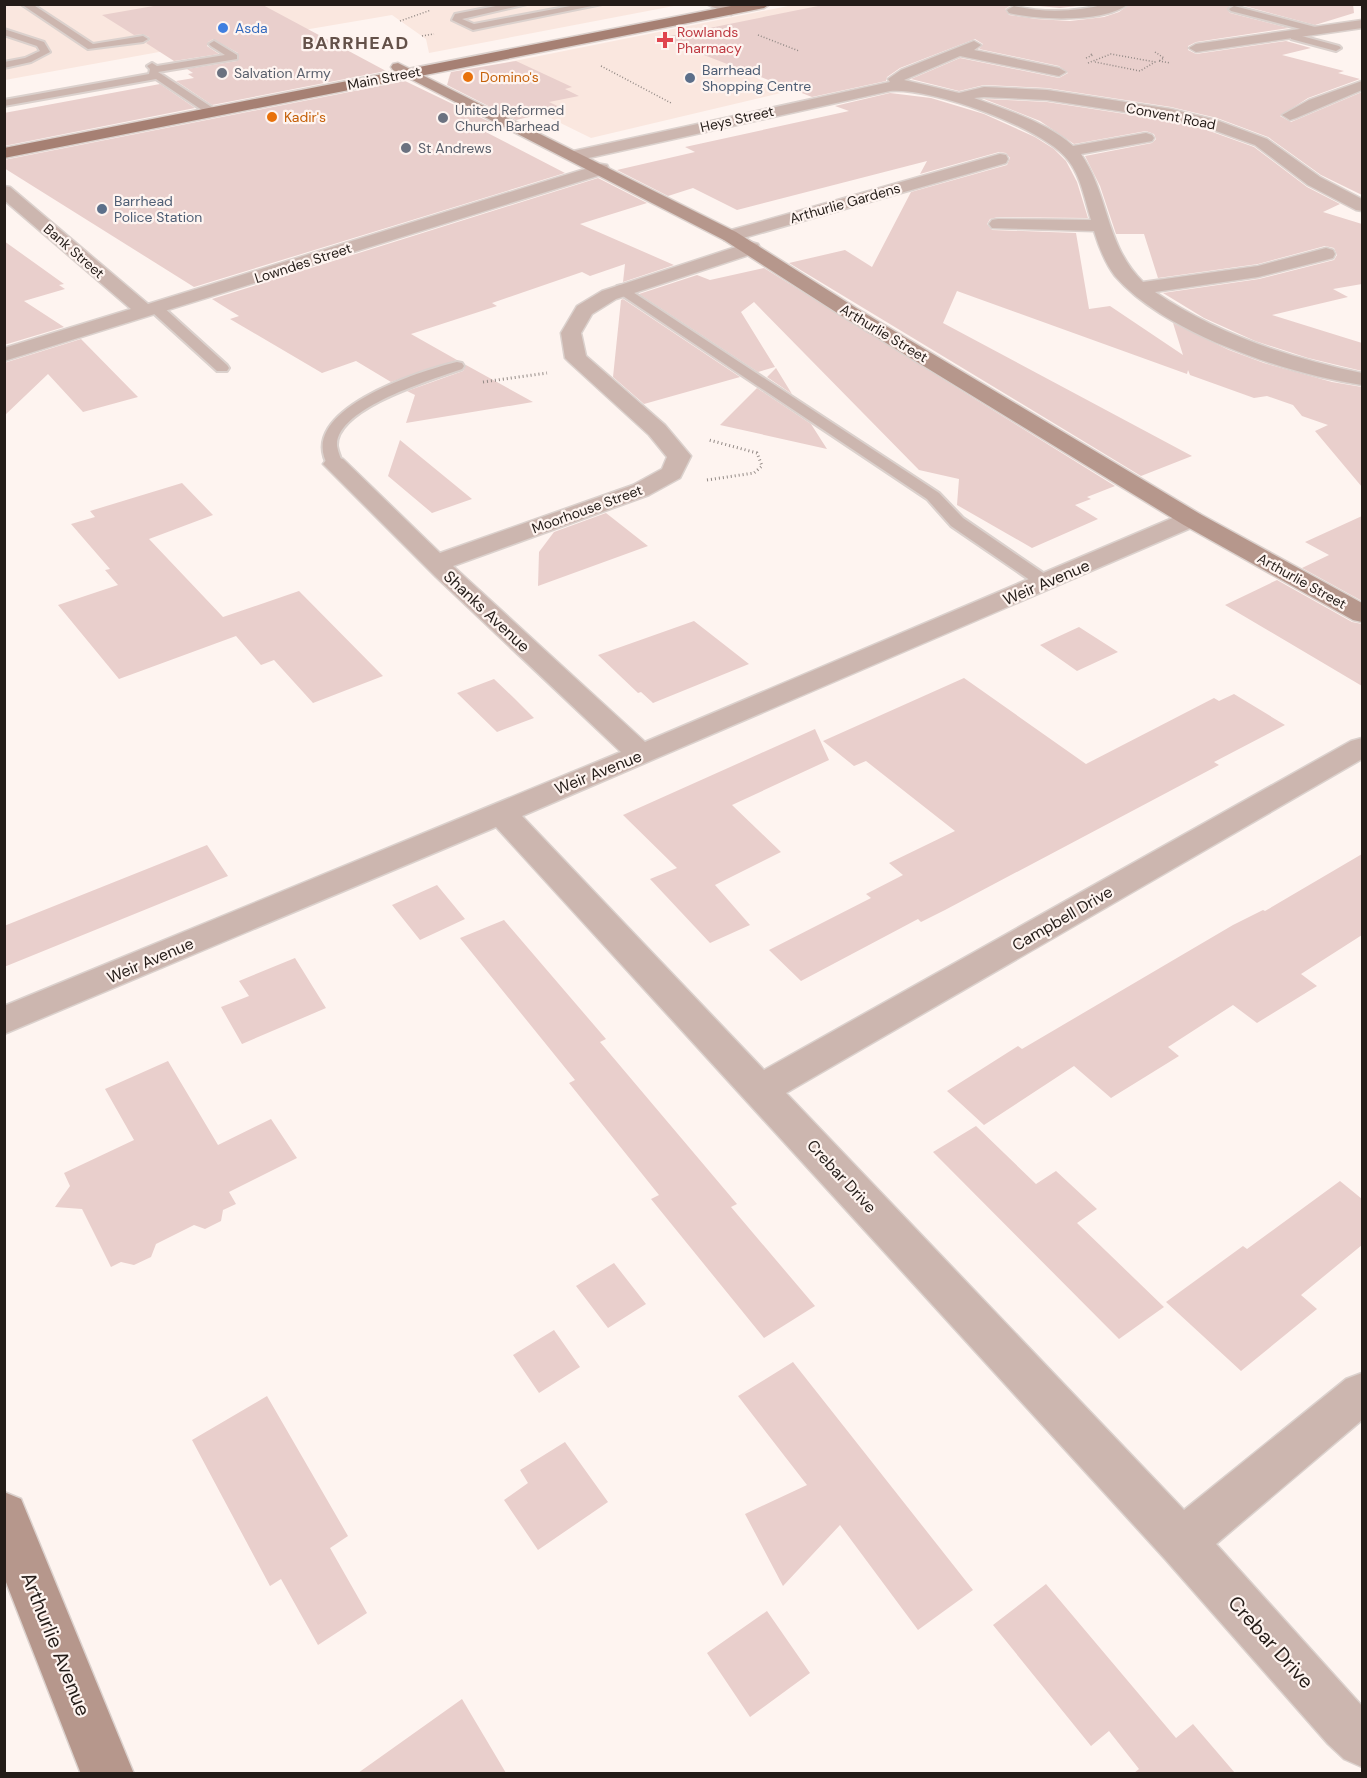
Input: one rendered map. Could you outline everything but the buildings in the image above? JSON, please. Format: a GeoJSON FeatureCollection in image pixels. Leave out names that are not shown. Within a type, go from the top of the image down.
{"type":"FeatureCollection","features":[{"type":"Feature","properties":{"kind":"main road","name":"Main Street"},"geometry":{"type":"LineString","coordinates":[[4,153],[207,109],[719,6],[764,4]]}},
{"type":"Feature","properties":{"kind":"main road","name":"Main Street"},"geometry":{"type":"LineString","coordinates":[[4,143],[207,109]]}},
{"type":"Feature","properties":{"kind":"street"},"geometry":{"type":"LineString","coordinates":[[1014,10],[1042,15],[1072,15],[1122,4]]}},
{"type":"Feature","properties":{"kind":"street"},"geometry":{"type":"LineString","coordinates":[[1196,48],[1362,24]]}},
{"type":"Feature","properties":{"kind":"street"},"geometry":{"type":"LineString","coordinates":[[1217,34],[1243,40]]}},
{"type":"Feature","properties":{"kind":"street"},"geometry":{"type":"LineString","coordinates":[[974,45],[895,79],[900,86],[958,97],[981,105],[1042,133],[1070,152],[1082,172],[1122,272],[1159,304],[1242,346],[1297,363],[1362,379]]}},
{"type":"Feature","properties":{"kind":"street"},"geometry":{"type":"LineString","coordinates":[[957,51],[1057,72]]}},
{"type":"Feature","properties":{"kind":"street"},"geometry":{"type":"LineString","coordinates":[[1002,78],[1029,66]]}},
{"type":"Feature","properties":{"kind":"street","name":"Arthurlie Street"},"geometry":{"type":"LineString","coordinates":[[404,70],[730,236],[849,312],[1191,519],[1362,614]]}},
{"type":"Feature","properties":{"kind":"street"},"geometry":{"type":"LineString","coordinates":[[1290,115],[1314,103],[1362,85]]}},
{"type":"Feature","properties":{"kind":"street","name":"Heys Street"},"geometry":{"type":"LineString","coordinates":[[575,156],[807,103],[900,86]]}},
{"type":"Feature","properties":{"kind":"street","name":"Convent Road"},"geometry":{"type":"LineString","coordinates":[[958,97],[984,92],[1036,94],[1161,112],[1210,123],[1261,142],[1314,181],[1358,201]]}},
{"type":"Feature","properties":{"kind":"street"},"geometry":{"type":"LineString","coordinates":[[1314,103],[1335,109]]}},
{"type":"Feature","properties":{"kind":"street"},"geometry":{"type":"LineString","coordinates":[[1070,152],[1146,138]]}},
{"type":"Feature","properties":{"kind":"street"},"geometry":{"type":"LineString","coordinates":[[1111,143],[1135,152]]}},
{"type":"Feature","properties":{"kind":"street"},"geometry":{"type":"LineString","coordinates":[[932,159],[959,170]]}},
{"type":"Feature","properties":{"kind":"street","name":"Arthurlie Gardens"},"geometry":{"type":"LineString","coordinates":[[730,236],[1000,159]]}},
{"type":"Feature","properties":{"kind":"street","name":"Lowndes Street"},"geometry":{"type":"LineString","coordinates":[[4,355],[601,169]]}},
{"type":"Feature","properties":{"kind":"street","name":"Bank Street"},"geometry":{"type":"LineString","coordinates":[[4,191],[151,310]]}},
{"type":"Feature","properties":{"kind":"street"},"geometry":{"type":"LineString","coordinates":[[980,210],[994,231],[1103,226]]}},
{"type":"Feature","properties":{"kind":"street","name":"Moorhouse Street"},"geometry":{"type":"LineString","coordinates":[[436,563],[641,490],[672,473],[679,456],[657,430],[576,358],[571,333],[584,310],[622,289],[751,248]]}},
{"type":"Feature","properties":{"kind":"street"},"geometry":{"type":"LineString","coordinates":[[1140,288],[1251,272],[1300,263],[1326,254]]}},
{"type":"Feature","properties":{"kind":"street"},"geometry":{"type":"LineString","coordinates":[[1227,255],[1251,272]]}},
{"type":"Feature","properties":{"kind":"street","name":"Shanks Avenue"},"geometry":{"type":"LineString","coordinates":[[335,464],[436,563],[640,755]]}},
{"type":"Feature","properties":{"kind":"street","name":"Weir Avenue"},"geometry":{"type":"LineString","coordinates":[[4,1021],[640,755],[1191,519]]}},
{"type":"Feature","properties":{"kind":"street","name":"Campbell Drive"},"geometry":{"type":"LineString","coordinates":[[761,1090],[1362,747]]}},
{"type":"Feature","properties":{"kind":"street","name":"Crebar Drive"},"geometry":{"type":"LineString","coordinates":[[500,812],[1182,1542],[1346,1726],[1362,1741]]}},
{"type":"Feature","properties":{"kind":"street"},"geometry":{"type":"LineString","coordinates":[[1182,1542],[1362,1393]]}},
{"type":"Feature","properties":{"kind":"street","name":"Arthurlie Avenue"},"geometry":{"type":"LineString","coordinates":[[4,1515],[108,1773]]}},
{"type":"Feature","properties":{"kind":"lane"},"geometry":{"type":"LineString","coordinates":[[25,4],[91,47],[143,39]]}},
{"type":"Feature","properties":{"kind":"lane"},"geometry":{"type":"LineString","coordinates":[[523,4],[458,16],[457,20],[473,27],[598,4]]}},
{"type":"Feature","properties":{"kind":"lane"},"geometry":{"type":"LineString","coordinates":[[1234,9],[1316,30]]}},
{"type":"Feature","properties":{"kind":"lane"},"geometry":{"type":"LineString","coordinates":[[4,65],[28,60],[45,52],[42,44],[7,34]]}},
{"type":"Feature","properties":{"kind":"lane"},"geometry":{"type":"LineString","coordinates":[[1287,34],[1336,48]]}},
{"type":"Feature","properties":{"kind":"lane"},"geometry":{"type":"LineString","coordinates":[[4,103],[156,73],[192,63],[234,57],[214,44]]}},
{"type":"Feature","properties":{"kind":"lane"},"geometry":{"type":"LineString","coordinates":[[172,52],[192,63]]}},
{"type":"Feature","properties":{"kind":"lane"},"geometry":{"type":"LineString","coordinates":[[146,60],[156,73],[207,109]]}},
{"type":"Feature","properties":{"kind":"lane"},"geometry":{"type":"LineString","coordinates":[[622,289],[933,496],[957,522],[1046,583]]}},
{"type":"Feature","properties":{"kind":"lane"},"geometry":{"type":"LineString","coordinates":[[151,310],[222,368]]}},
{"type":"Feature","properties":{"kind":"lane"},"geometry":{"type":"LineString","coordinates":[[335,464],[331,453],[333,437],[336,428],[350,412],[376,397],[457,366]]}},
{"type":"Feature","properties":{"kind":"path"},"geometry":{"type":"LineString","coordinates":[[1057,72],[1095,62],[1115,50]]}},
{"type":"Feature","properties":{"kind":"path"},"geometry":{"type":"LineString","coordinates":[[1131,75],[1164,58],[1155,52]]}},
{"type":"Feature","properties":{"kind":"path"},"geometry":{"type":"LineString","coordinates":[[1130,57],[1134,54]]}},
{"type":"Feature","properties":{"kind":"path"},"geometry":{"type":"LineString","coordinates":[[1109,55],[1155,62]]}},
{"type":"Feature","properties":{"kind":"path"},"geometry":{"type":"LineString","coordinates":[[1095,62],[1140,70]]}},
{"type":"Feature","properties":{"kind":"shaded area"},"geometry":{"type":"Polygon","coordinates":[[[5,5],[679,5],[429,53],[426,39],[392,15],[240,41],[225,40],[5,80],[5,5]]]}},
{"type":"Feature","properties":{"kind":"shaded area","name":"Barrhead Shopping Centre"},"geometry":{"type":"Polygon","coordinates":[[[793,5],[980,5],[735,67],[785,92],[591,138],[534,110],[448,80],[450,74],[793,5]]]}},
{"type":"Feature","properties":{"kind":"shaded area"},"geometry":{"type":"Polygon","coordinates":[[[980,5],[1030,5],[1006,10],[980,5]]]}},
{"type":"Feature","properties":{"kind":"place","name":"Asda"},"geometry":{"type":"Point","coordinates":[223,28]}},
{"type":"Feature","properties":{"kind":"place","name":"Rowlands Pharmacy"},"geometry":{"type":"Point","coordinates":[665,40]}},
{"type":"Feature","properties":{"kind":"place","name":"Salvation Army"},"geometry":{"type":"Point","coordinates":[222,73]}},
{"type":"Feature","properties":{"kind":"place","name":"Domino's"},"geometry":{"type":"Point","coordinates":[468,77]}},
{"type":"Feature","properties":{"kind":"place","name":"Barrhead Shopping Centre"},"geometry":{"type":"Point","coordinates":[690,78]}},
{"type":"Feature","properties":{"kind":"place","name":"Kadir's"},"geometry":{"type":"Point","coordinates":[272,117]}},
{"type":"Feature","properties":{"kind":"place","name":"United Reformed Church Barhead"},"geometry":{"type":"Point","coordinates":[443,118]}},
{"type":"Feature","properties":{"kind":"place","name":"St Andrews"},"geometry":{"type":"Point","coordinates":[406,148]}},
{"type":"Feature","properties":{"kind":"place","name":"Barrhead Police Station"},"geometry":{"type":"Point","coordinates":[102,209]}},
{"type":"Feature","properties":{"kind":"district","name":"BARRHEAD"},"geometry":{"type":"Point","coordinates":[356,43]}}]}
